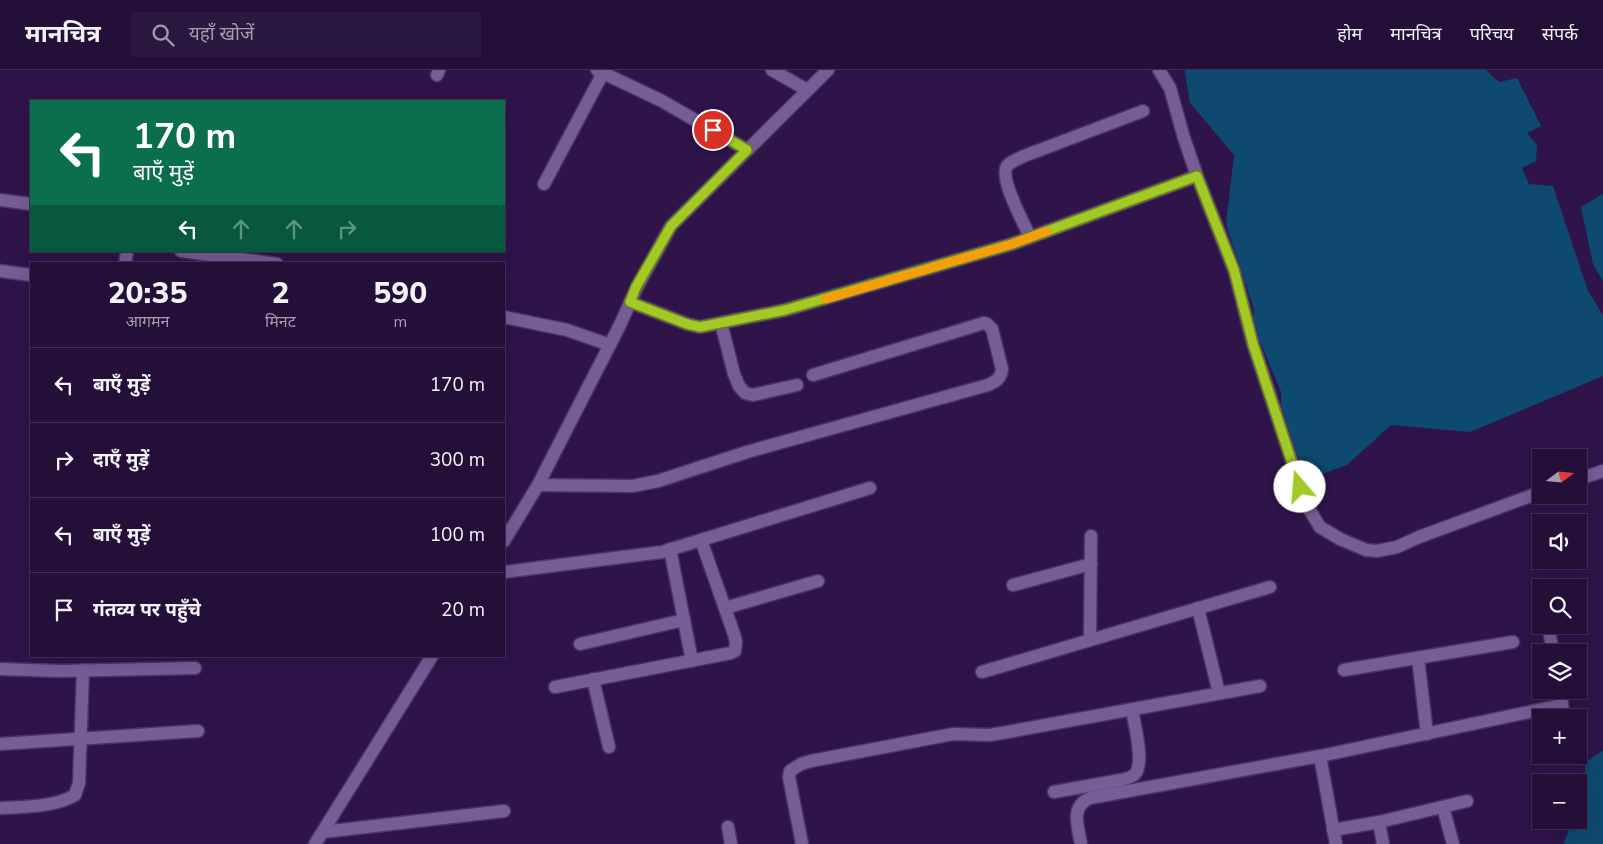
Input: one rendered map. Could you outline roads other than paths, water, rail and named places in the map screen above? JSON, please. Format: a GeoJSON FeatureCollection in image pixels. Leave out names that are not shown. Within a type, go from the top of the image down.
{"type":"FeatureCollection","features":[{"type":"Feature","properties":{"kind":"street"},"geometry":{"type":"LineString","coordinates":[[772,70],[807,90]]}},
{"type":"Feature","properties":{"kind":"street"},"geometry":{"type":"LineString","coordinates":[[505,539],[538,485],[610,345],[636,287],[671,226],[828,70]]}},
{"type":"Feature","properties":{"kind":"street"},"geometry":{"type":"LineString","coordinates":[[1159,70],[1170,88],[1197,176],[1234,270],[1253,344],[1300,487],[1306,504],[1320,527],[1340,539],[1366,550],[1377,551],[1397,547],[1532,495]]}},
{"type":"Feature","properties":{"kind":"street"},"geometry":{"type":"LineString","coordinates":[[544,184],[600,72],[662,101],[747,150]]}},
{"type":"Feature","properties":{"kind":"street"},"geometry":{"type":"LineString","coordinates":[[1030,237],[1006,184],[1005,174],[1011,162],[1143,111]]}},
{"type":"Feature","properties":{"kind":"street"},"geometry":{"type":"LineString","coordinates":[[630,302],[687,324],[700,327],[785,310],[1012,244],[1197,176]]}},
{"type":"Feature","properties":{"kind":"street"},"geometry":{"type":"LineString","coordinates":[[0,200],[30,204]]}},
{"type":"Feature","properties":{"kind":"street"},"geometry":{"type":"LineString","coordinates":[[188,252],[262,262]]}},
{"type":"Feature","properties":{"kind":"street"},"geometry":{"type":"LineString","coordinates":[[0,271],[30,275]]}},
{"type":"Feature","properties":{"kind":"street"},"geometry":{"type":"LineString","coordinates":[[505,317],[566,330],[610,345]]}},
{"type":"Feature","properties":{"kind":"street"},"geometry":{"type":"LineString","coordinates":[[722,323],[734,374],[739,386],[745,393],[753,394],[797,385]]}},
{"type":"Feature","properties":{"kind":"street"},"geometry":{"type":"LineString","coordinates":[[538,485],[633,486],[658,481],[747,452],[988,385],[998,379],[1002,369],[992,329],[984,323],[813,376]]}},
{"type":"Feature","properties":{"kind":"street"},"geometry":{"type":"LineString","coordinates":[[1588,476],[1603,471]]}},
{"type":"Feature","properties":{"kind":"street"},"geometry":{"type":"LineString","coordinates":[[505,572],[624,557],[670,549],[870,488]]}},
{"type":"Feature","properties":{"kind":"street"},"geometry":{"type":"LineString","coordinates":[[1090,640],[1091,536]]}},
{"type":"Feature","properties":{"kind":"street"},"geometry":{"type":"LineString","coordinates":[[555,687],[731,654],[734,651],[736,642],[701,540]]}},
{"type":"Feature","properties":{"kind":"street"},"geometry":{"type":"LineString","coordinates":[[670,549],[692,661]]}},
{"type":"Feature","properties":{"kind":"street"},"geometry":{"type":"LineString","coordinates":[[1013,585],[1091,564]]}},
{"type":"Feature","properties":{"kind":"street"},"geometry":{"type":"LineString","coordinates":[[725,608],[818,581]]}},
{"type":"Feature","properties":{"kind":"street"},"geometry":{"type":"LineString","coordinates":[[982,672],[1270,587]]}},
{"type":"Feature","properties":{"kind":"street"},"geometry":{"type":"LineString","coordinates":[[1198,608],[1219,693]]}},
{"type":"Feature","properties":{"kind":"street"},"geometry":{"type":"LineString","coordinates":[[580,644],[684,620]]}},
{"type":"Feature","properties":{"kind":"street"},"geometry":{"type":"LineString","coordinates":[[1344,670],[1513,642]]}},
{"type":"Feature","properties":{"kind":"street"},"geometry":{"type":"LineString","coordinates":[[315,844],[431,657]]}},
{"type":"Feature","properties":{"kind":"street"},"geometry":{"type":"LineString","coordinates":[[1418,658],[1427,734]]}},
{"type":"Feature","properties":{"kind":"street"},"geometry":{"type":"LineString","coordinates":[[0,669],[195,668]]}},
{"type":"Feature","properties":{"kind":"street"},"geometry":{"type":"LineString","coordinates":[[0,808],[23,807],[60,801],[75,795],[79,783],[83,670]]}},
{"type":"Feature","properties":{"kind":"street"},"geometry":{"type":"LineString","coordinates":[[593,679],[609,747]]}},
{"type":"Feature","properties":{"kind":"street"},"geometry":{"type":"LineString","coordinates":[[802,844],[789,777],[790,771],[811,760],[953,734],[989,735],[1002,733],[1260,686]]}},
{"type":"Feature","properties":{"kind":"street"},"geometry":{"type":"LineString","coordinates":[[1054,792],[1121,780],[1135,774],[1139,768],[1140,758],[1132,709]]}},
{"type":"Feature","properties":{"kind":"street"},"geometry":{"type":"LineString","coordinates":[[1081,844],[1076,812],[1083,800],[1090,798],[1320,756],[1427,734],[1532,716]]}},
{"type":"Feature","properties":{"kind":"street"},"geometry":{"type":"LineString","coordinates":[[0,744],[198,731]]}},
{"type":"Feature","properties":{"kind":"street"},"geometry":{"type":"LineString","coordinates":[[1320,756],[1336,844]]}},
{"type":"Feature","properties":{"kind":"street"},"geometry":{"type":"LineString","coordinates":[[1333,830],[1379,822],[1466,801]]}},
{"type":"Feature","properties":{"kind":"street"},"geometry":{"type":"LineString","coordinates":[[1443,807],[1453,844]]}},
{"type":"Feature","properties":{"kind":"street"},"geometry":{"type":"LineString","coordinates":[[323,832],[504,811]]}},
{"type":"Feature","properties":{"kind":"street"},"geometry":{"type":"LineString","coordinates":[[1379,822],[1383,844]]}},
{"type":"Feature","properties":{"kind":"street"},"geometry":{"type":"LineString","coordinates":[[728,827],[731,844]]}},
{"type":"Feature","properties":{"kind":"water"},"geometry":{"type":"Polygon","coordinates":[[[1185,70],[1486,70],[1499,82],[1517,78],[1541,126],[1527,133],[1537,145],[1536,161],[1522,168],[1529,184],[1553,186],[1588,291],[1603,315],[1603,376],[1470,432],[1391,425],[1347,465],[1308,479],[1281,421],[1281,392],[1254,327],[1254,309],[1226,224],[1234,155],[1190,103],[1185,70]]]}},
{"type":"Feature","properties":{"kind":"water"},"geometry":{"type":"Polygon","coordinates":[[[1603,194],[1603,281],[1593,264],[1581,207],[1603,194]]]}},
{"type":"Feature","properties":{"kind":"water"},"geometry":{"type":"Polygon","coordinates":[[[1603,750],[1603,844],[1563,844],[1569,829],[1587,829],[1587,774],[1584,774],[1587,761],[1603,750]]]}}]}
